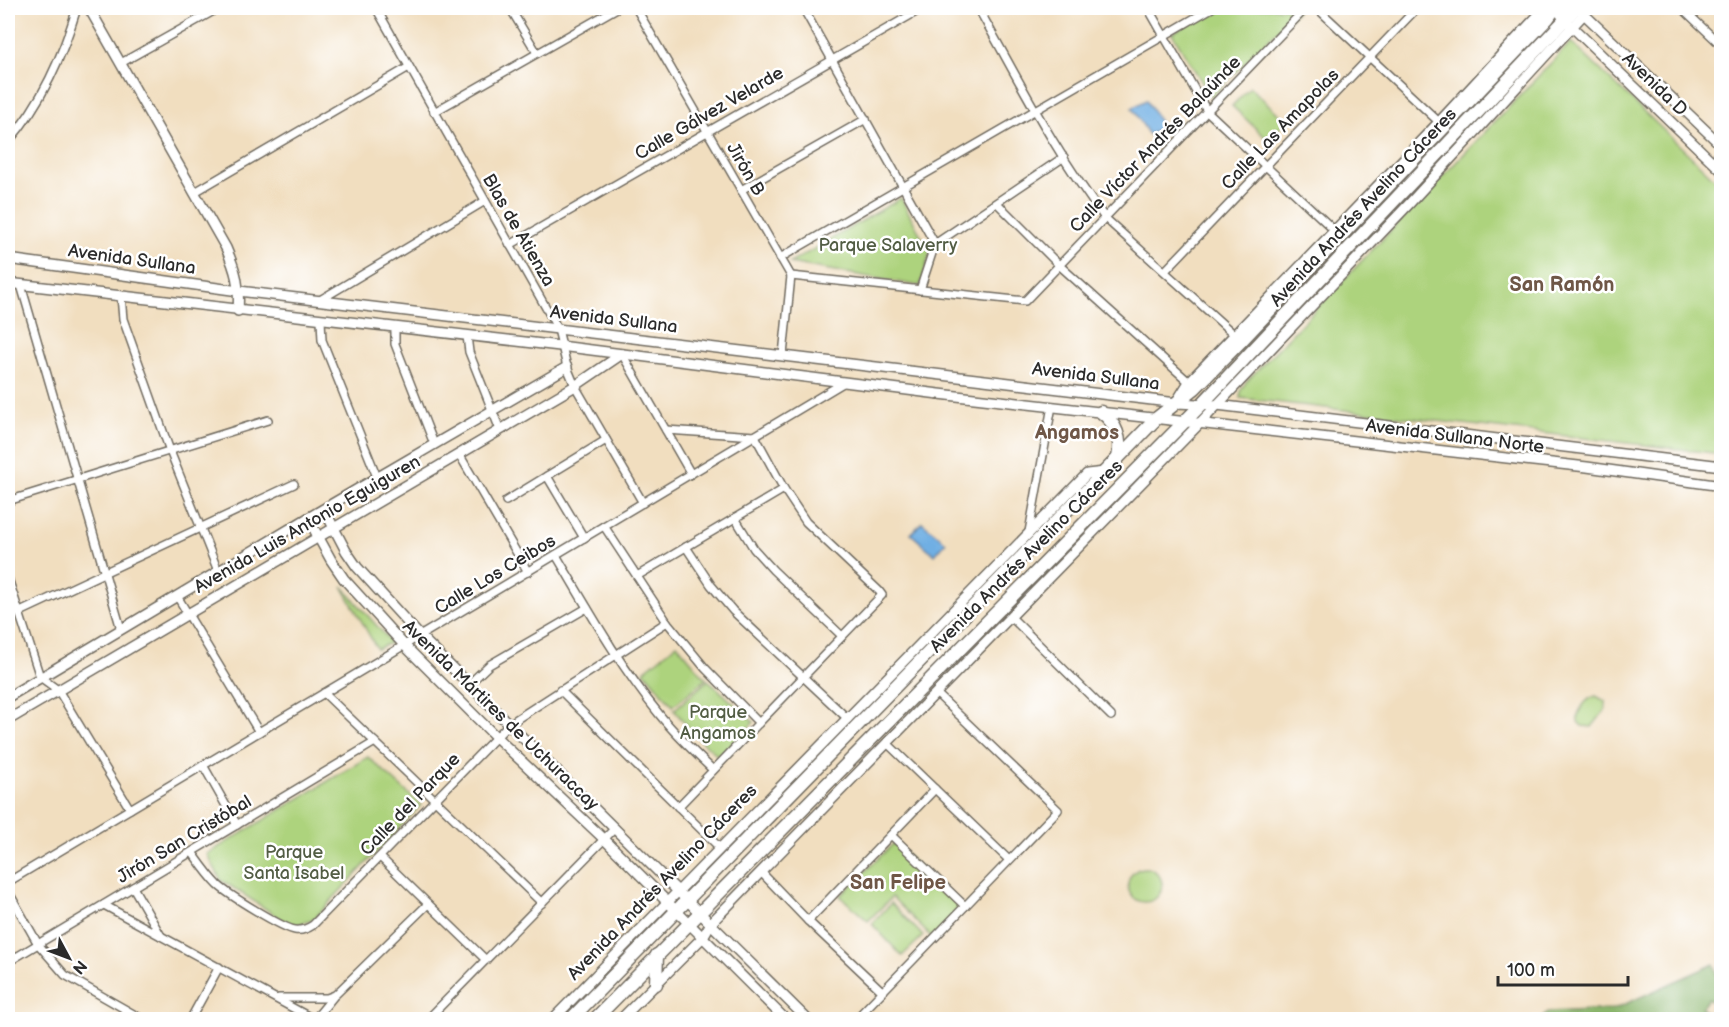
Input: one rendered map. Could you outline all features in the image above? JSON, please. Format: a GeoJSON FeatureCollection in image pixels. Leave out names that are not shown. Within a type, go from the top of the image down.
{"type":"FeatureCollection","features":[{"type":"Feature","properties":{"kind":"highway","name":"Avenida Andrés Avelino Cáceres"},"geometry":{"type":"LineString","coordinates":[[570,1020],[672,906],[1158,418],[1196,388],[1238,338],[1556,8]]}},
{"type":"Feature","properties":{"kind":"highway","name":"Avenida Andrés Avelino Cáceres"},"geometry":{"type":"LineString","coordinates":[[594,1020],[1203,403],[1582,9]]}},
{"type":"Feature","properties":{"kind":"highway"},"geometry":{"type":"LineString","coordinates":[[1101,412],[1114,424],[1118,432],[1120,450],[1118,458]]}},
{"type":"Feature","properties":{"kind":"highway"},"geometry":{"type":"LineString","coordinates":[[656,984],[657,955]]}},
{"type":"Feature","properties":{"kind":"main road"},"geometry":{"type":"LineString","coordinates":[[89,8],[226,248],[236,273],[239,291],[238,311]]}},
{"type":"Feature","properties":{"kind":"main road","name":"Avenida Andrés Avelino Cáceres"},"geometry":{"type":"LineString","coordinates":[[1177,402],[1189,382],[1238,338],[1335,231],[1545,8]]}},
{"type":"Feature","properties":{"kind":"main road","name":"Avenida D"},"geometry":{"type":"LineString","coordinates":[[1556,8],[1569,24],[1722,171]]}},
{"type":"Feature","properties":{"kind":"main road","name":"Avenida D"},"geometry":{"type":"LineString","coordinates":[[1582,9],[1722,146]]}},
{"type":"Feature","properties":{"kind":"main road","name":"Avenida Andrés Avelino Cáceres"},"geometry":{"type":"LineString","coordinates":[[621,1019],[703,937],[711,923],[1200,423],[1409,204],[1569,24]]}},
{"type":"Feature","properties":{"kind":"main road","name":"Avenida Sullana"},"geometry":{"type":"LineString","coordinates":[[8,259],[239,291],[1138,398],[1217,405]]}},
{"type":"Feature","properties":{"kind":"main road","name":"Avenida Sullana"},"geometry":{"type":"LineString","coordinates":[[8,283],[560,346],[843,383],[1183,422]]}},
{"type":"Feature","properties":{"kind":"main road","name":"Avenida Luis Antonio Eguiguren"},"geometry":{"type":"LineString","coordinates":[[8,720],[575,386],[622,354]]}},
{"type":"Feature","properties":{"kind":"main road"},"geometry":{"type":"LineString","coordinates":[[843,383],[849,362]]}},
{"type":"Feature","properties":{"kind":"main road","name":"Avenida Luis Antonio Eguiguren"},"geometry":{"type":"LineString","coordinates":[[8,697],[324,508],[567,367]]}},
{"type":"Feature","properties":{"kind":"main road"},"geometry":{"type":"LineString","coordinates":[[1137,416],[1142,407],[1138,398]]}},
{"type":"Feature","properties":{"kind":"main road","name":"Avenida Sullana Norte"},"geometry":{"type":"LineString","coordinates":[[1217,405],[1722,466]]}},
{"type":"Feature","properties":{"kind":"main road","name":"Avenida Sullana Norte"},"geometry":{"type":"LineString","coordinates":[[1183,422],[1587,467],[1722,486]]}},
{"type":"Feature","properties":{"kind":"main road","name":"Avenida Andrés Avelino Cáceres"},"geometry":{"type":"LineString","coordinates":[[683,895],[720,848],[1029,532],[1087,474],[1105,472]]}},
{"type":"Feature","properties":{"kind":"main road","name":"Avenida Mártires de Uchuraccay"},"geometry":{"type":"LineString","coordinates":[[324,508],[357,567],[420,636],[808,1020]]}},
{"type":"Feature","properties":{"kind":"main road","name":"Avenida Mártires de Uchuraccay"},"geometry":{"type":"LineString","coordinates":[[308,518],[344,579],[404,645],[496,737],[689,922],[786,1020]]}},
{"type":"Feature","properties":{"kind":"main road","name":"Avenida Andrés Avelino Cáceres"},"geometry":{"type":"LineString","coordinates":[[552,1020],[672,906]]}},
{"type":"Feature","properties":{"kind":"street"},"geometry":{"type":"LineString","coordinates":[[8,142],[30,113],[52,76],[68,38],[77,8]]}},
{"type":"Feature","properties":{"kind":"street"},"geometry":{"type":"LineString","coordinates":[[121,63],[219,8]]}},
{"type":"Feature","properties":{"kind":"street","name":"Blas de Atienza"},"geometry":{"type":"LineString","coordinates":[[376,8],[558,329],[560,346],[575,386],[643,503]]}},
{"type":"Feature","properties":{"kind":"street"},"geometry":{"type":"LineString","coordinates":[[510,8],[537,54]]}},
{"type":"Feature","properties":{"kind":"street"},"geometry":{"type":"LineString","coordinates":[[434,112],[618,8]]}},
{"type":"Feature","properties":{"kind":"street","name":"Jirón B"},"geometry":{"type":"LineString","coordinates":[[636,8],[790,276]]}},
{"type":"Feature","properties":{"kind":"street"},"geometry":{"type":"LineString","coordinates":[[803,8],[935,244]]}},
{"type":"Feature","properties":{"kind":"street","name":"Calle Gálvez Velarde"},"geometry":{"type":"LineString","coordinates":[[510,245],[923,8]]}},
{"type":"Feature","properties":{"kind":"street"},"geometry":{"type":"LineString","coordinates":[[978,8],[1064,158],[1087,195],[1105,218],[1238,338]]}},
{"type":"Feature","properties":{"kind":"street"},"geometry":{"type":"LineString","coordinates":[[1148,8],[1207,111],[1335,231]]}},
{"type":"Feature","properties":{"kind":"street"},"geometry":{"type":"LineString","coordinates":[[780,258],[1212,8]]}},
{"type":"Feature","properties":{"kind":"street","name":"Calle Víctor Andrés Balaúnde"},"geometry":{"type":"LineString","coordinates":[[920,290],[1025,300],[1306,8]]}},
{"type":"Feature","properties":{"kind":"street"},"geometry":{"type":"LineString","coordinates":[[1317,8],[1439,122]]}},
{"type":"Feature","properties":{"kind":"street","name":"Calle Las Amapolas"},"geometry":{"type":"LineString","coordinates":[[1165,271],[1417,8]]}},
{"type":"Feature","properties":{"kind":"street"},"geometry":{"type":"LineString","coordinates":[[1682,8],[1722,46]]}},
{"type":"Feature","properties":{"kind":"street"},"geometry":{"type":"LineString","coordinates":[[195,192],[409,67]]}},
{"type":"Feature","properties":{"kind":"street"},"geometry":{"type":"LineString","coordinates":[[741,190],[866,119]]}},
{"type":"Feature","properties":{"kind":"street"},"geometry":{"type":"LineString","coordinates":[[1712,162],[1722,151]]}},
{"type":"Feature","properties":{"kind":"street"},"geometry":{"type":"LineString","coordinates":[[783,355],[790,276],[920,290],[935,244],[1064,158]]}},
{"type":"Feature","properties":{"kind":"street"},"geometry":{"type":"LineString","coordinates":[[320,300],[485,201]]}},
{"type":"Feature","properties":{"kind":"street"},"geometry":{"type":"LineString","coordinates":[[997,202],[1059,265],[1189,382]]}},
{"type":"Feature","properties":{"kind":"street"},"geometry":{"type":"LineString","coordinates":[[21,285],[121,629]]}},
{"type":"Feature","properties":{"kind":"street"},"geometry":{"type":"LineString","coordinates":[[121,296],[123,319],[170,451],[218,571]]}},
{"type":"Feature","properties":{"kind":"street"},"geometry":{"type":"LineString","coordinates":[[321,320],[322,340],[377,477]]}},
{"type":"Feature","properties":{"kind":"street"},"geometry":{"type":"LineString","coordinates":[[395,328],[395,344],[434,444]]}},
{"type":"Feature","properties":{"kind":"street"},"geometry":{"type":"LineString","coordinates":[[467,336],[469,352],[500,430]]}},
{"type":"Feature","properties":{"kind":"street"},"geometry":{"type":"LineString","coordinates":[[622,354],[691,474]]}},
{"type":"Feature","properties":{"kind":"street","name":"Calle Los Ceibos"},"geometry":{"type":"LineString","coordinates":[[8,882],[843,383]]}},
{"type":"Feature","properties":{"kind":"street"},"geometry":{"type":"LineString","coordinates":[[1029,532],[1052,406]]}},
{"type":"Feature","properties":{"kind":"street"},"geometry":{"type":"LineString","coordinates":[[8,501],[268,420]]}},
{"type":"Feature","properties":{"kind":"street"},"geometry":{"type":"LineString","coordinates":[[666,430],[755,436],[784,489],[811,528],[882,595],[678,807]]}},
{"type":"Feature","properties":{"kind":"street"},"geometry":{"type":"LineString","coordinates":[[506,501],[606,440]]}},
{"type":"Feature","properties":{"kind":"street"},"geometry":{"type":"LineString","coordinates":[[459,454],[528,572]]}},
{"type":"Feature","properties":{"kind":"street"},"geometry":{"type":"LineString","coordinates":[[547,476],[584,538]]}},
{"type":"Feature","properties":{"kind":"street"},"geometry":{"type":"LineString","coordinates":[[18,613],[294,484]]}},
{"type":"Feature","properties":{"kind":"street"},"geometry":{"type":"LineString","coordinates":[[637,576],[784,489]]}},
{"type":"Feature","properties":{"kind":"street"},"geometry":{"type":"LineString","coordinates":[[735,518],[754,549],[772,570],[842,636]]}},
{"type":"Feature","properties":{"kind":"street"},"geometry":{"type":"LineString","coordinates":[[604,526],[667,622],[699,661],[759,723]]}},
{"type":"Feature","properties":{"kind":"street"},"geometry":{"type":"LineString","coordinates":[[686,547],[721,598],[848,719]]}},
{"type":"Feature","properties":{"kind":"street"},"geometry":{"type":"LineString","coordinates":[[556,555],[616,654],[657,713],[713,770]]}},
{"type":"Feature","properties":{"kind":"street"},"geometry":{"type":"LineString","coordinates":[[8,578],[40,677],[58,690],[130,809]]}},
{"type":"Feature","properties":{"kind":"street"},"geometry":{"type":"LineString","coordinates":[[177,596],[259,732]]}},
{"type":"Feature","properties":{"kind":"street"},"geometry":{"type":"LineString","coordinates":[[468,685],[489,665],[587,608]]}},
{"type":"Feature","properties":{"kind":"street"},"geometry":{"type":"LineString","coordinates":[[1011,617],[1111,716]]}},
{"type":"Feature","properties":{"kind":"street","name":"Calle del Parque"},"geometry":{"type":"LineString","coordinates":[[192,852],[216,883],[284,926],[301,930],[313,925],[509,724],[667,622]]}},
{"type":"Feature","properties":{"kind":"street"},"geometry":{"type":"LineString","coordinates":[[560,690],[720,848]]}},
{"type":"Feature","properties":{"kind":"street"},"geometry":{"type":"LineString","coordinates":[[324,693],[542,903]]}},
{"type":"Feature","properties":{"kind":"street"},"geometry":{"type":"LineString","coordinates":[[855,1020],[1058,810],[936,693]]}},
{"type":"Feature","properties":{"kind":"street","name":"Jirón San Cristóbal"},"geometry":{"type":"LineString","coordinates":[[8,962],[375,742]]}},
{"type":"Feature","properties":{"kind":"street"},"geometry":{"type":"LineString","coordinates":[[887,743],[1010,860]]}},
{"type":"Feature","properties":{"kind":"street"},"geometry":{"type":"LineString","coordinates":[[203,765],[237,825]]}},
{"type":"Feature","properties":{"kind":"street"},"geometry":{"type":"LineString","coordinates":[[808,921],[935,789]]}},
{"type":"Feature","properties":{"kind":"street"},"geometry":{"type":"LineString","coordinates":[[427,1020],[615,828]]}},
{"type":"Feature","properties":{"kind":"street"},"geometry":{"type":"LineString","coordinates":[[891,835],[965,906]]}},
{"type":"Feature","properties":{"kind":"street"},"geometry":{"type":"LineString","coordinates":[[380,857],[486,960]]}},
{"type":"Feature","properties":{"kind":"street"},"geometry":{"type":"LineString","coordinates":[[761,872],[808,921],[882,991]]}},
{"type":"Feature","properties":{"kind":"street"},"geometry":{"type":"LineString","coordinates":[[133,887],[161,936]]}},
{"type":"Feature","properties":{"kind":"street"},"geometry":{"type":"LineString","coordinates":[[8,891],[38,944],[65,975],[144,1020]]}},
{"type":"Feature","properties":{"kind":"street"},"geometry":{"type":"LineString","coordinates":[[104,905],[315,1019],[335,995],[428,904]]}},
{"type":"Feature","properties":{"kind":"street"},"geometry":{"type":"LineString","coordinates":[[190,1020],[219,967]]}},
{"type":"Feature","properties":{"kind":"street"},"geometry":{"type":"LineString","coordinates":[[277,998],[327,998],[335,995]]}},
{"type":"Feature","properties":{"kind":"green space"},"geometry":{"type":"Polygon","coordinates":[[[1217,8],[1300,8],[1211,97],[1172,33],[1217,8]]]}},
{"type":"Feature","properties":{"kind":"green space"},"geometry":{"type":"Polygon","coordinates":[[[1571,42],[1721,185],[1721,454],[1240,398],[1241,390],[1246,382],[1571,42]]]}},
{"type":"Feature","properties":{"kind":"green space"},"geometry":{"type":"Polygon","coordinates":[[[1250,87],[1286,121],[1268,140],[1232,106],[1250,87]]]}},
{"type":"Feature","properties":{"kind":"green space","name":"Parque Salaverry"},"geometry":{"type":"Polygon","coordinates":[[[901,198],[930,253],[920,286],[790,263],[901,198]]]}},
{"type":"Feature","properties":{"kind":"green space"},"geometry":{"type":"Polygon","coordinates":[[[342,586],[391,642],[392,642],[377,649],[342,586]]]}},
{"type":"Feature","properties":{"kind":"green space"},"geometry":{"type":"Polygon","coordinates":[[[677,644],[706,679],[673,706],[644,671],[677,644]]]}},
{"type":"Feature","properties":{"kind":"green space","name":"Parque Angamos"},"geometry":{"type":"Polygon","coordinates":[[[708,680],[754,722],[719,757],[695,735],[674,710],[708,680]]]}},
{"type":"Feature","properties":{"kind":"green space"},"geometry":{"type":"Polygon","coordinates":[[[1596,696],[1605,701],[1605,710],[1592,727],[1582,726],[1578,722],[1580,710],[1585,702],[1596,696]]]}},
{"type":"Feature","properties":{"kind":"green space","name":"Parque Santa Isabel"},"geometry":{"type":"Polygon","coordinates":[[[368,757],[421,805],[313,920],[292,926],[221,880],[207,854],[368,757]]]}},
{"type":"Feature","properties":{"kind":"green space"},"geometry":{"type":"Polygon","coordinates":[[[894,843],[962,908],[933,939],[892,897],[868,921],[840,896],[894,843]]]}},
{"type":"Feature","properties":{"kind":"green space"},"geometry":{"type":"Polygon","coordinates":[[[1145,868],[1157,873],[1162,885],[1157,897],[1145,902],[1133,897],[1128,885],[1133,873],[1145,868]]]}},
{"type":"Feature","properties":{"kind":"green space"},"geometry":{"type":"Polygon","coordinates":[[[891,903],[923,936],[902,956],[872,924],[891,903]]]}},
{"type":"Feature","properties":{"kind":"green space"},"geometry":{"type":"Polygon","coordinates":[[[1714,964],[1721,985],[1721,996],[1714,1004],[1708,999],[1701,1008],[1707,1013],[1701,1019],[1541,1019],[1548,1012],[1614,1009],[1714,964]]]}},
{"type":"Feature","properties":{"kind":"water"},"geometry":{"type":"Polygon","coordinates":[[[1146,100],[1163,127],[1149,135],[1132,108],[1146,100]]]}},
{"type":"Feature","properties":{"kind":"water"},"geometry":{"type":"Polygon","coordinates":[[[922,522],[946,542],[935,555],[911,534],[922,522]]]}},
{"type":"Feature","properties":{"kind":"district","name":"San Ramón"},"geometry":{"type":"Point","coordinates":[1562,284]}},
{"type":"Feature","properties":{"kind":"district","name":"Angamos"},"geometry":{"type":"Point","coordinates":[1077,432]}},
{"type":"Feature","properties":{"kind":"district","name":"San Felipe"},"geometry":{"type":"Point","coordinates":[898,882]}}]}
